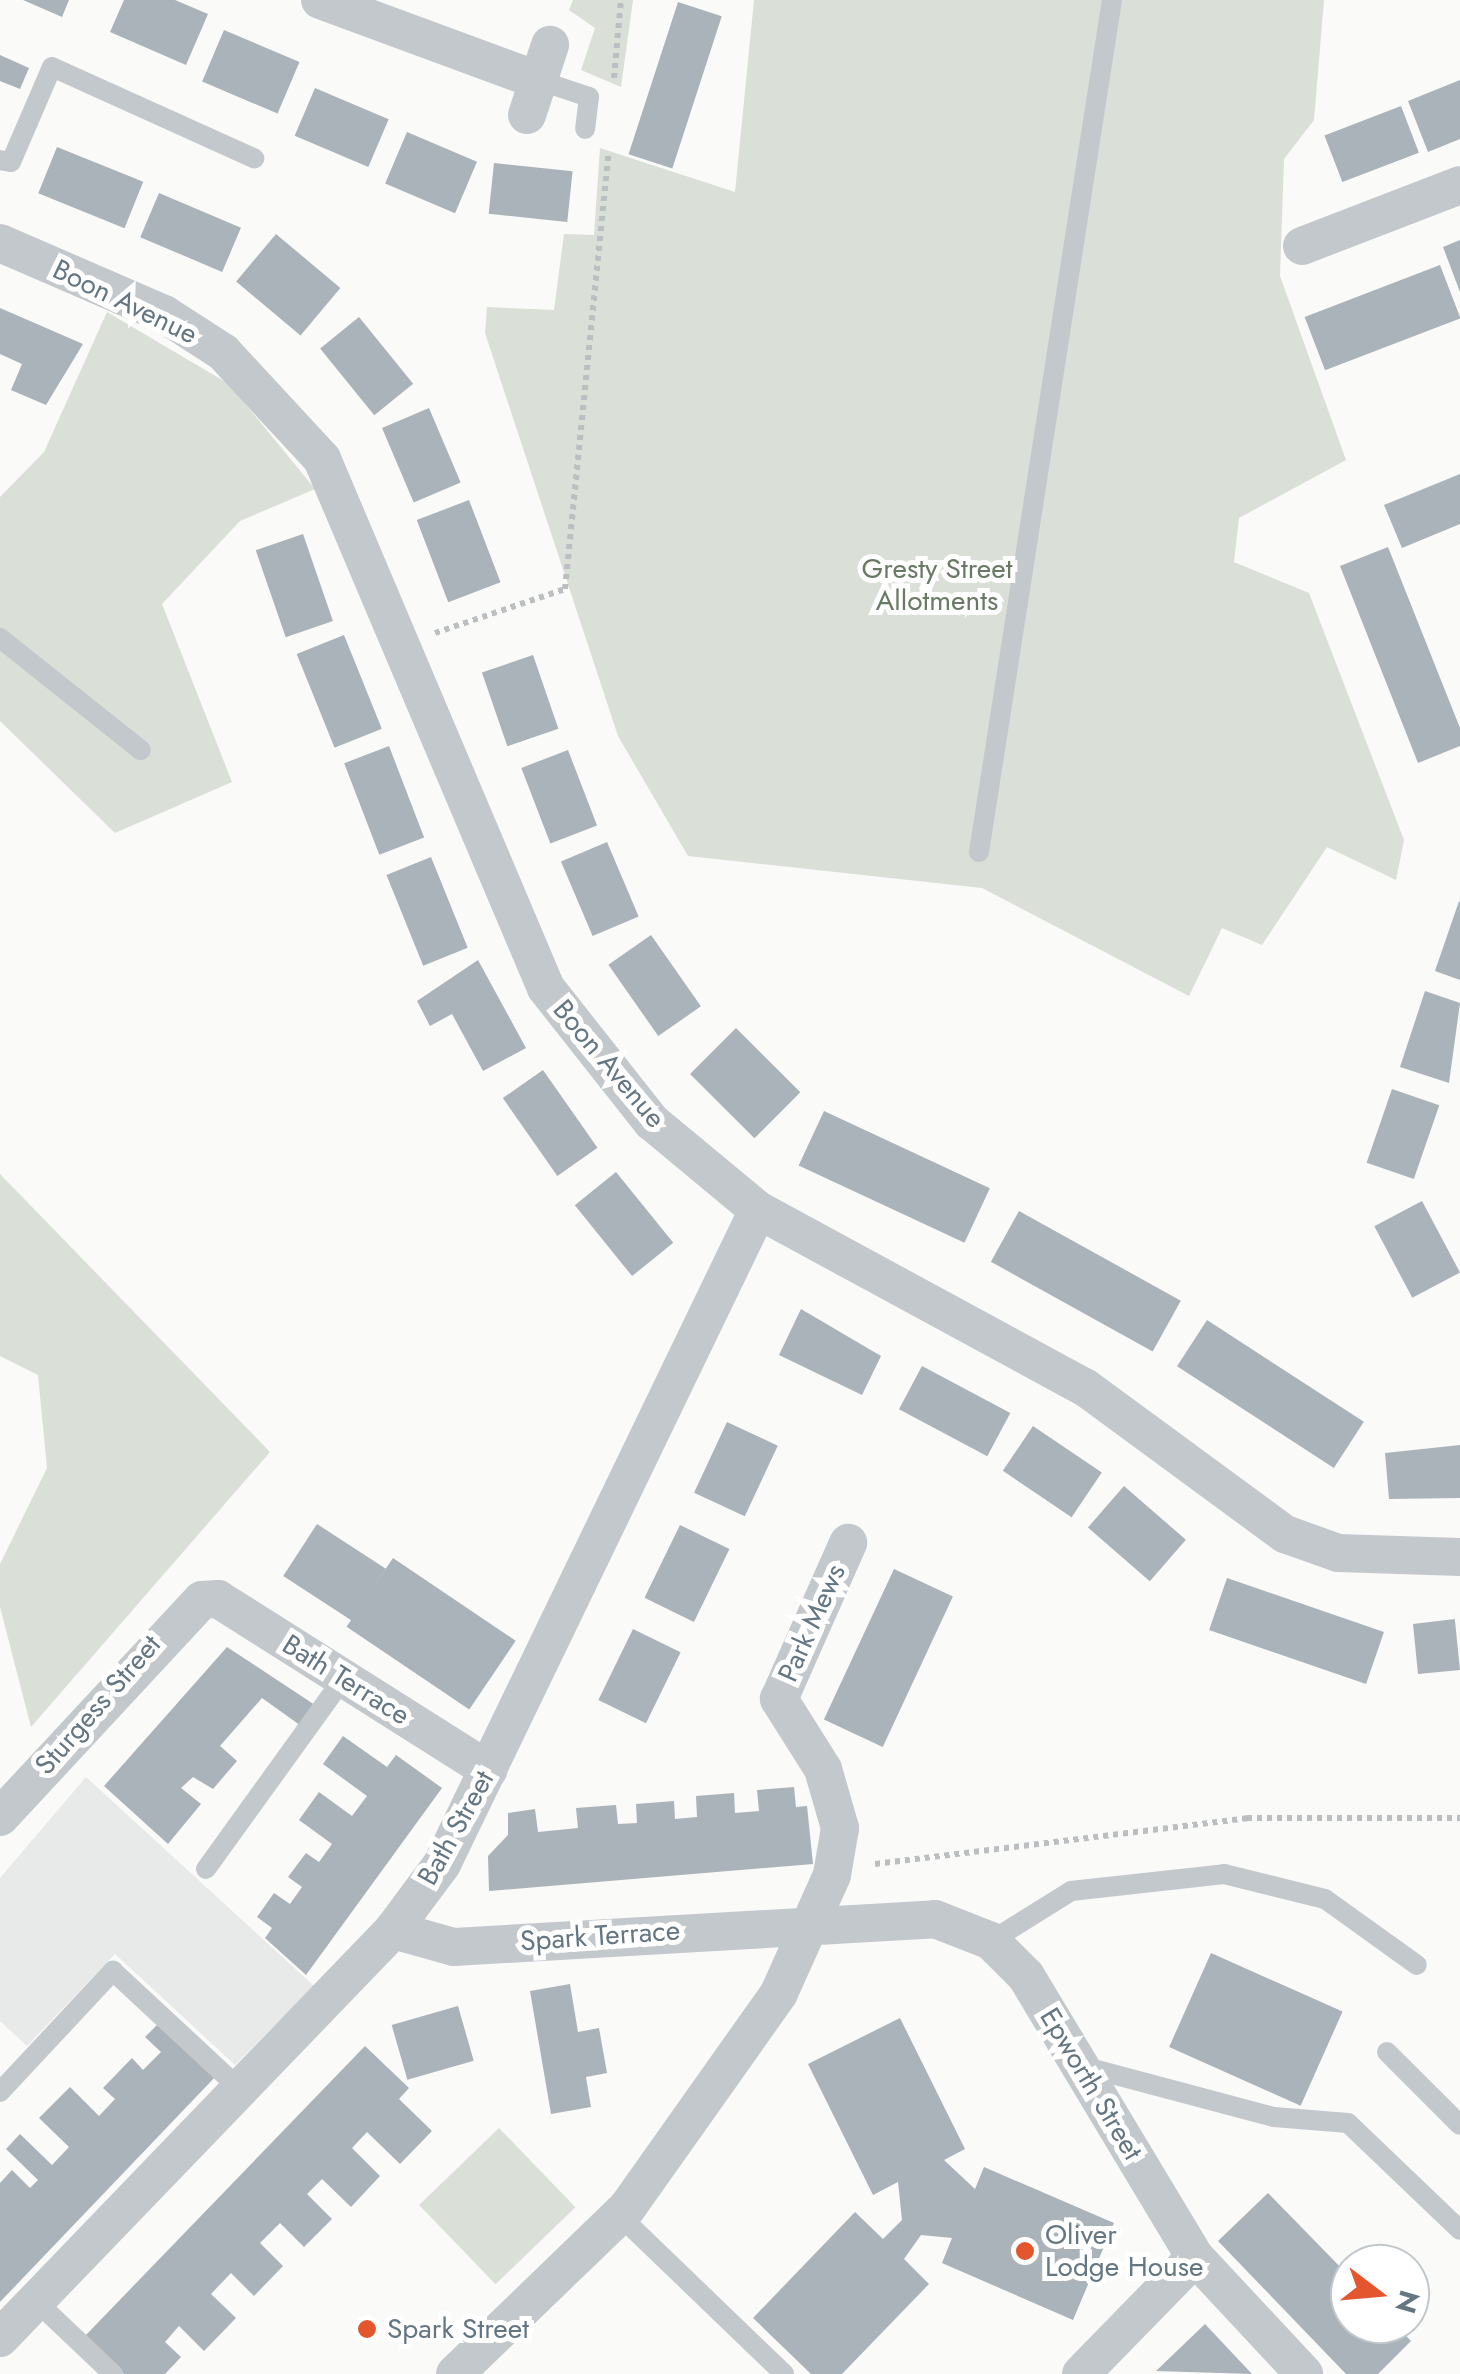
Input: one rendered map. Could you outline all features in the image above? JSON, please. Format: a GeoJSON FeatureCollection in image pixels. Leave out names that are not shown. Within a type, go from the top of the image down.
{"type":"FeatureCollection","features":[{"type":"Feature","properties":{"kind":"street"},"geometry":{"type":"LineString","coordinates":[[320,0],[537,79]]}},
{"type":"Feature","properties":{"kind":"street"},"geometry":{"type":"LineString","coordinates":[[1302,246],[1460,185]]}},
{"type":"Feature","properties":{"kind":"street","name":"Boon Avenue"},"geometry":{"type":"LineString","coordinates":[[0,243],[164,314],[272,396],[322,459],[546,988],[652,1122],[758,1210],[1086,1388],[1285,1534],[1338,1554],[1460,1557]]}},
{"type":"Feature","properties":{"kind":"street","name":"Bath Street"},"geometry":{"type":"LineString","coordinates":[[0,2338],[393,1930],[442,1864],[758,1210]]}},
{"type":"Feature","properties":{"kind":"street","name":"Park Mews"},"geometry":{"type":"LineString","coordinates":[[810,1923],[832,1875],[840,1828],[823,1769],[779,1699],[848,1543]]}},
{"type":"Feature","properties":{"kind":"street","name":"Bath Terrace"},"geometry":{"type":"LineString","coordinates":[[202,1600],[218,1599],[489,1770]]}},
{"type":"Feature","properties":{"kind":"street","name":"Sturgess Street"},"geometry":{"type":"LineString","coordinates":[[4,1799],[174,1619],[202,1600]]}},
{"type":"Feature","properties":{"kind":"street","name":"Epworth Street"},"geometry":{"type":"LineString","coordinates":[[810,1923],[935,1919],[991,1941],[1015,1959],[1195,2257],[1304,2374]]}},
{"type":"Feature","properties":{"kind":"street"},"geometry":{"type":"LineString","coordinates":[[455,2374],[619,2215],[779,1993],[810,1923]]}},
{"type":"Feature","properties":{"kind":"street","name":"Spark Terrace"},"geometry":{"type":"LineString","coordinates":[[393,1930],[454,1946],[810,1923]]}},
{"type":"Feature","properties":{"kind":"street"},"geometry":{"type":"LineString","coordinates":[[1082,2374],[1195,2257]]}},
{"type":"Feature","properties":{"kind":"lane"},"geometry":{"type":"LineString","coordinates":[[979,852],[1112,0]]}},
{"type":"Feature","properties":{"kind":"lane"},"geometry":{"type":"LineString","coordinates":[[0,160],[10,162],[52,67],[254,158]]}},
{"type":"Feature","properties":{"kind":"lane"},"geometry":{"type":"LineString","coordinates":[[537,79],[589,97],[585,129]]}},
{"type":"Feature","properties":{"kind":"lane"},"geometry":{"type":"LineString","coordinates":[[0,638],[141,750]]}},
{"type":"Feature","properties":{"kind":"lane"},"geometry":{"type":"LineString","coordinates":[[206,1869],[343,1679]]}},
{"type":"Feature","properties":{"kind":"lane"},"geometry":{"type":"LineString","coordinates":[[991,1941],[1070,1891],[1224,1874],[1326,1899],[1417,1964]]}},
{"type":"Feature","properties":{"kind":"lane"},"geometry":{"type":"LineString","coordinates":[[0,2092],[114,1971],[240,2089]]}},
{"type":"Feature","properties":{"kind":"lane"},"geometry":{"type":"LineString","coordinates":[[1387,2052],[1460,2125]]}},
{"type":"Feature","properties":{"kind":"lane"},"geometry":{"type":"LineString","coordinates":[[1080,2065],[1274,2117],[1348,2123],[1460,2230]]}},
{"type":"Feature","properties":{"kind":"lane"},"geometry":{"type":"LineString","coordinates":[[619,2215],[784,2374]]}},
{"type":"Feature","properties":{"kind":"lane"},"geometry":{"type":"LineString","coordinates":[[36,2301],[113,2374]]}},
{"type":"Feature","properties":{"kind":"path"},"geometry":{"type":"LineString","coordinates":[[614,87],[622,0]]}},
{"type":"Feature","properties":{"kind":"path"},"geometry":{"type":"LineString","coordinates":[[402,644],[565,589],[610,141]]}},
{"type":"Feature","properties":{"kind":"path"},"geometry":{"type":"LineString","coordinates":[[832,1875],[905,1856],[1247,1818],[1460,1818]]}},
{"type":"Feature","properties":{"kind":"shaded area"},"geometry":{"type":"Polygon","coordinates":[[[86,1777],[314,1986],[235,2065],[115,1954],[27,2046],[0,2021],[0,1878],[86,1777]]]}},
{"type":"Feature","properties":{"kind":"green space"},"geometry":{"type":"Polygon","coordinates":[[[573,0],[633,0],[621,87],[581,70],[595,28],[569,10],[573,0]]]}},
{"type":"Feature","properties":{"kind":"green space","name":"Gresty Street Allotments"},"geometry":{"type":"Polygon","coordinates":[[[754,0],[1324,0],[1314,120],[1284,159],[1280,276],[1346,460],[1239,518],[1234,562],[1309,593],[1404,840],[1396,880],[1327,847],[1262,945],[1222,928],[1189,996],[982,888],[688,856],[618,736],[485,333],[487,307],[554,310],[564,234],[594,235],[600,148],[735,192],[754,0]]]}},
{"type":"Feature","properties":{"kind":"green space"},"geometry":{"type":"Polygon","coordinates":[[[107,312],[229,384],[315,489],[240,521],[162,604],[232,782],[115,833],[0,721],[0,497],[44,452],[107,312]]]}},
{"type":"Feature","properties":{"kind":"green space"},"geometry":{"type":"Polygon","coordinates":[[[0,1174],[270,1452],[31,1727],[0,1607],[0,1564],[47,1468],[38,1375],[0,1356],[0,1174]]]}},
{"type":"Feature","properties":{"kind":"green space"},"geometry":{"type":"Polygon","coordinates":[[[499,2128],[575,2207],[496,2284],[419,2205],[499,2128]]]}},
{"type":"Feature","properties":{"kind":"building"},"geometry":{"type":"Polygon","coordinates":[[[23,0],[69,0],[62,17],[23,0]]]}},
{"type":"Feature","properties":{"kind":"building"},"geometry":{"type":"Polygon","coordinates":[[[124,0],[175,0],[208,14],[186,65],[110,32],[124,0]]]}},
{"type":"Feature","properties":{"kind":"building"},"geometry":{"type":"Polygon","coordinates":[[[678,2],[722,16],[672,168],[629,154],[678,2]]]}},
{"type":"Feature","properties":{"kind":"building"},"geometry":{"type":"Polygon","coordinates":[[[224,30],[299,62],[278,114],[202,82],[224,30]]]}},
{"type":"Feature","properties":{"kind":"building"},"geometry":{"type":"Polygon","coordinates":[[[0,55],[29,68],[20,89],[0,81],[0,55]]]}},
{"type":"Feature","properties":{"kind":"building"},"geometry":{"type":"Polygon","coordinates":[[[1460,80],[1460,139],[1428,152],[1408,101],[1460,80]]]}},
{"type":"Feature","properties":{"kind":"building"},"geometry":{"type":"Polygon","coordinates":[[[315,88],[389,119],[368,167],[295,136],[315,88]]]}},
{"type":"Feature","properties":{"kind":"building"},"geometry":{"type":"Polygon","coordinates":[[[1401,106],[1419,153],[1342,182],[1324,135],[1401,106]]]}},
{"type":"Feature","properties":{"kind":"building"},"geometry":{"type":"Polygon","coordinates":[[[407,132],[477,162],[455,213],[385,184],[407,132]]]}},
{"type":"Feature","properties":{"kind":"building"},"geometry":{"type":"Polygon","coordinates":[[[57,147],[143,182],[124,228],[38,193],[57,147]]]}},
{"type":"Feature","properties":{"kind":"building"},"geometry":{"type":"Polygon","coordinates":[[[494,163],[573,171],[567,222],[489,214],[494,163]]]}},
{"type":"Feature","properties":{"kind":"building"},"geometry":{"type":"Polygon","coordinates":[[[159,193],[241,228],[222,272],[140,237],[159,193]]]}},
{"type":"Feature","properties":{"kind":"building"},"geometry":{"type":"Polygon","coordinates":[[[276,234],[340,288],[300,335],[236,281],[276,234]]]}},
{"type":"Feature","properties":{"kind":"building"},"geometry":{"type":"Polygon","coordinates":[[[1460,240],[1460,292],[1443,247],[1460,240]]]}},
{"type":"Feature","properties":{"kind":"building"},"geometry":{"type":"Polygon","coordinates":[[[1440,265],[1460,318],[1325,370],[1305,317],[1440,265]]]}},
{"type":"Feature","properties":{"kind":"building"},"geometry":{"type":"Polygon","coordinates":[[[0,308],[83,344],[46,405],[11,390],[22,364],[0,354],[0,308]]]}},
{"type":"Feature","properties":{"kind":"building"},"geometry":{"type":"Polygon","coordinates":[[[359,317],[413,384],[374,415],[320,348],[359,317]]]}},
{"type":"Feature","properties":{"kind":"building"},"geometry":{"type":"Polygon","coordinates":[[[429,408],[461,483],[414,502],[382,428],[429,408]]]}},
{"type":"Feature","properties":{"kind":"building"},"geometry":{"type":"Polygon","coordinates":[[[1460,474],[1460,524],[1402,548],[1384,505],[1460,474]]]}},
{"type":"Feature","properties":{"kind":"building"},"geometry":{"type":"Polygon","coordinates":[[[469,500],[501,582],[448,602],[417,520],[469,500]]]}},
{"type":"Feature","properties":{"kind":"building"},"geometry":{"type":"Polygon","coordinates":[[[303,534],[333,621],[286,637],[256,550],[303,534]]]}},
{"type":"Feature","properties":{"kind":"building"},"geometry":{"type":"Polygon","coordinates":[[[1388,547],[1460,728],[1460,746],[1418,763],[1340,566],[1388,547]]]}},
{"type":"Feature","properties":{"kind":"building"},"geometry":{"type":"Polygon","coordinates":[[[344,635],[382,729],[335,748],[297,654],[344,635]]]}},
{"type":"Feature","properties":{"kind":"building"},"geometry":{"type":"Polygon","coordinates":[[[533,655],[558,729],[507,746],[482,673],[533,655]]]}},
{"type":"Feature","properties":{"kind":"building"},"geometry":{"type":"Polygon","coordinates":[[[389,746],[424,837],[379,855],[344,763],[389,746]]]}},
{"type":"Feature","properties":{"kind":"building"},"geometry":{"type":"Polygon","coordinates":[[[568,750],[597,826],[550,844],[521,768],[568,750]]]}},
{"type":"Feature","properties":{"kind":"building"},"geometry":{"type":"Polygon","coordinates":[[[607,842],[639,917],[593,936],[561,862],[607,842]]]}},
{"type":"Feature","properties":{"kind":"building"},"geometry":{"type":"Polygon","coordinates":[[[431,857],[468,948],[423,966],[386,875],[431,857]]]}},
{"type":"Feature","properties":{"kind":"building"},"geometry":{"type":"Polygon","coordinates":[[[1460,902],[1460,980],[1435,971],[1460,902]]]}},
{"type":"Feature","properties":{"kind":"building"},"geometry":{"type":"Polygon","coordinates":[[[651,935],[701,1006],[658,1036],[608,965],[651,935]]]}},
{"type":"Feature","properties":{"kind":"building"},"geometry":{"type":"Polygon","coordinates":[[[478,960],[526,1048],[483,1071],[452,1014],[430,1026],[417,1001],[478,960]]]}},
{"type":"Feature","properties":{"kind":"building"},"geometry":{"type":"Polygon","coordinates":[[[1425,991],[1460,1003],[1449,1083],[1400,1067],[1425,991]]]}},
{"type":"Feature","properties":{"kind":"building"},"geometry":{"type":"Polygon","coordinates":[[[736,1028],[800,1092],[754,1138],[690,1074],[736,1028]]]}},
{"type":"Feature","properties":{"kind":"building"},"geometry":{"type":"Polygon","coordinates":[[[543,1070],[597,1148],[557,1176],[503,1098],[543,1070]]]}},
{"type":"Feature","properties":{"kind":"building"},"geometry":{"type":"Polygon","coordinates":[[[1392,1089],[1439,1105],[1414,1179],[1367,1163],[1392,1089]]]}},
{"type":"Feature","properties":{"kind":"building"},"geometry":{"type":"Polygon","coordinates":[[[824,1111],[990,1188],[964,1243],[799,1165],[824,1111]]]}},
{"type":"Feature","properties":{"kind":"building"},"geometry":{"type":"Polygon","coordinates":[[[616,1172],[673,1243],[632,1276],[575,1205],[616,1172]]]}},
{"type":"Feature","properties":{"kind":"building"},"geometry":{"type":"Polygon","coordinates":[[[1422,1201],[1460,1273],[1412,1298],[1374,1226],[1422,1201]]]}},
{"type":"Feature","properties":{"kind":"building"},"geometry":{"type":"Polygon","coordinates":[[[1019,1211],[1181,1301],[1153,1351],[991,1262],[1019,1211]]]}},
{"type":"Feature","properties":{"kind":"building"},"geometry":{"type":"Polygon","coordinates":[[[801,1309],[881,1356],[862,1395],[779,1355],[801,1309]]]}},
{"type":"Feature","properties":{"kind":"building"},"geometry":{"type":"Polygon","coordinates":[[[1207,1320],[1364,1422],[1334,1468],[1177,1366],[1207,1320]]]}},
{"type":"Feature","properties":{"kind":"building"},"geometry":{"type":"Polygon","coordinates":[[[922,1366],[1010,1413],[987,1456],[899,1409],[922,1366]]]}},
{"type":"Feature","properties":{"kind":"building"},"geometry":{"type":"Polygon","coordinates":[[[727,1422],[778,1446],[745,1516],[694,1493],[727,1422]]]}},
{"type":"Feature","properties":{"kind":"building"},"geometry":{"type":"Polygon","coordinates":[[[1033,1426],[1102,1472],[1072,1517],[1003,1471],[1033,1426]]]}},
{"type":"Feature","properties":{"kind":"building"},"geometry":{"type":"Polygon","coordinates":[[[1460,1445],[1460,1498],[1389,1499],[1385,1453],[1460,1445]]]}},
{"type":"Feature","properties":{"kind":"building"},"geometry":{"type":"Polygon","coordinates":[[[1124,1486],[1186,1540],[1150,1581],[1088,1528],[1124,1486]]]}},
{"type":"Feature","properties":{"kind":"building"},"geometry":{"type":"Polygon","coordinates":[[[317,1524],[386,1569],[352,1621],[283,1576],[317,1524]]]}},
{"type":"Feature","properties":{"kind":"building"},"geometry":{"type":"Polygon","coordinates":[[[680,1525],[729,1549],[694,1622],[644,1598],[680,1525]]]}},
{"type":"Feature","properties":{"kind":"building"},"geometry":{"type":"Polygon","coordinates":[[[393,1558],[516,1641],[469,1710],[347,1627],[393,1558]]]}},
{"type":"Feature","properties":{"kind":"building"},"geometry":{"type":"Polygon","coordinates":[[[894,1569],[953,1596],[883,1747],[824,1719],[894,1569]]]}},
{"type":"Feature","properties":{"kind":"building"},"geometry":{"type":"Polygon","coordinates":[[[1227,1578],[1384,1632],[1366,1684],[1209,1630],[1227,1578]]]}},
{"type":"Feature","properties":{"kind":"building"},"geometry":{"type":"Polygon","coordinates":[[[1455,1619],[1460,1670],[1418,1674],[1413,1624],[1455,1619]]]}},
{"type":"Feature","properties":{"kind":"building"},"geometry":{"type":"Polygon","coordinates":[[[633,1629],[681,1652],[646,1723],[598,1700],[633,1629]]]}},
{"type":"Feature","properties":{"kind":"building"},"geometry":{"type":"Polygon","coordinates":[[[227,1647],[318,1707],[304,1728],[262,1698],[220,1746],[237,1761],[213,1789],[193,1777],[181,1788],[201,1804],[168,1844],[104,1786],[227,1647]]]}},
{"type":"Feature","properties":{"kind":"building"},"geometry":{"type":"Polygon","coordinates":[[[343,1736],[387,1767],[396,1755],[442,1788],[306,1975],[265,1938],[272,1928],[257,1917],[274,1893],[290,1904],[302,1887],[288,1877],[306,1853],[319,1862],[332,1844],[299,1820],[319,1792],[352,1816],[367,1796],[323,1764],[343,1736]]]}},
{"type":"Feature","properties":{"kind":"building"},"geometry":{"type":"Polygon","coordinates":[[[794,1787],[796,1807],[807,1806],[813,1864],[489,1891],[488,1856],[508,1835],[508,1813],[535,1809],[538,1832],[578,1828],[576,1808],[616,1805],[618,1824],[637,1823],[636,1804],[674,1801],[675,1819],[697,1817],[696,1796],[734,1793],[735,1813],[759,1811],[757,1790],[794,1787]]]}},
{"type":"Feature","properties":{"kind":"building"},"geometry":{"type":"Polygon","coordinates":[[[1211,1953],[1343,2012],[1301,2106],[1169,2047],[1211,1953]]]}},
{"type":"Feature","properties":{"kind":"building"},"geometry":{"type":"Polygon","coordinates":[[[570,1984],[578,2032],[599,2028],[607,2073],[586,2077],[591,2107],[551,2114],[530,1991],[570,1984]]]}},
{"type":"Feature","properties":{"kind":"building"},"geometry":{"type":"Polygon","coordinates":[[[458,2006],[474,2061],[407,2080],[392,2025],[458,2006]]]}},
{"type":"Feature","properties":{"kind":"building"},"geometry":{"type":"Polygon","coordinates":[[[900,2018],[965,2149],[944,2160],[975,2189],[984,2167],[1114,2223],[1073,2320],[942,2263],[952,2238],[921,2235],[904,2259],[929,2284],[842,2374],[811,2374],[753,2318],[855,2212],[883,2239],[902,2220],[898,2182],[873,2195],[808,2064],[900,2018]]]}},
{"type":"Feature","properties":{"kind":"building"},"geometry":{"type":"Polygon","coordinates":[[[161,2021],[217,2075],[0,2302],[0,2183],[12,2170],[30,2188],[38,2180],[6,2149],[20,2134],[52,2165],[69,2147],[39,2118],[70,2087],[99,2116],[115,2099],[103,2088],[132,2058],[143,2070],[161,2052],[145,2037],[161,2021]]]}},
{"type":"Feature","properties":{"kind":"building"},"geometry":{"type":"Polygon","coordinates":[[[365,2046],[409,2088],[399,2099],[432,2131],[400,2164],[367,2132],[352,2148],[380,2176],[351,2207],[322,2179],[307,2194],[332,2219],[304,2247],[280,2223],[260,2243],[283,2266],[254,2296],[231,2273],[211,2294],[236,2318],[204,2351],[179,2326],[165,2342],[181,2357],[165,2374],[124,2374],[85,2336],[365,2046]]]}},
{"type":"Feature","properties":{"kind":"building"},"geometry":{"type":"Polygon","coordinates":[[[1268,2193],[1330,2257],[1330,2344],[1408,2344],[1378,2374],[1346,2374],[1218,2241],[1268,2193]]]}},
{"type":"Feature","properties":{"kind":"building"},"geometry":{"type":"Polygon","coordinates":[[[1205,2324],[1252,2374],[1156,2371],[1205,2324]]]}},
{"type":"Feature","properties":{"kind":"place","name":"Oliver Lodge House"},"geometry":{"type":"Point","coordinates":[1025,2251]}},
{"type":"Feature","properties":{"kind":"place","name":"Spark Street"},"geometry":{"type":"Point","coordinates":[367,2329]}}]}
